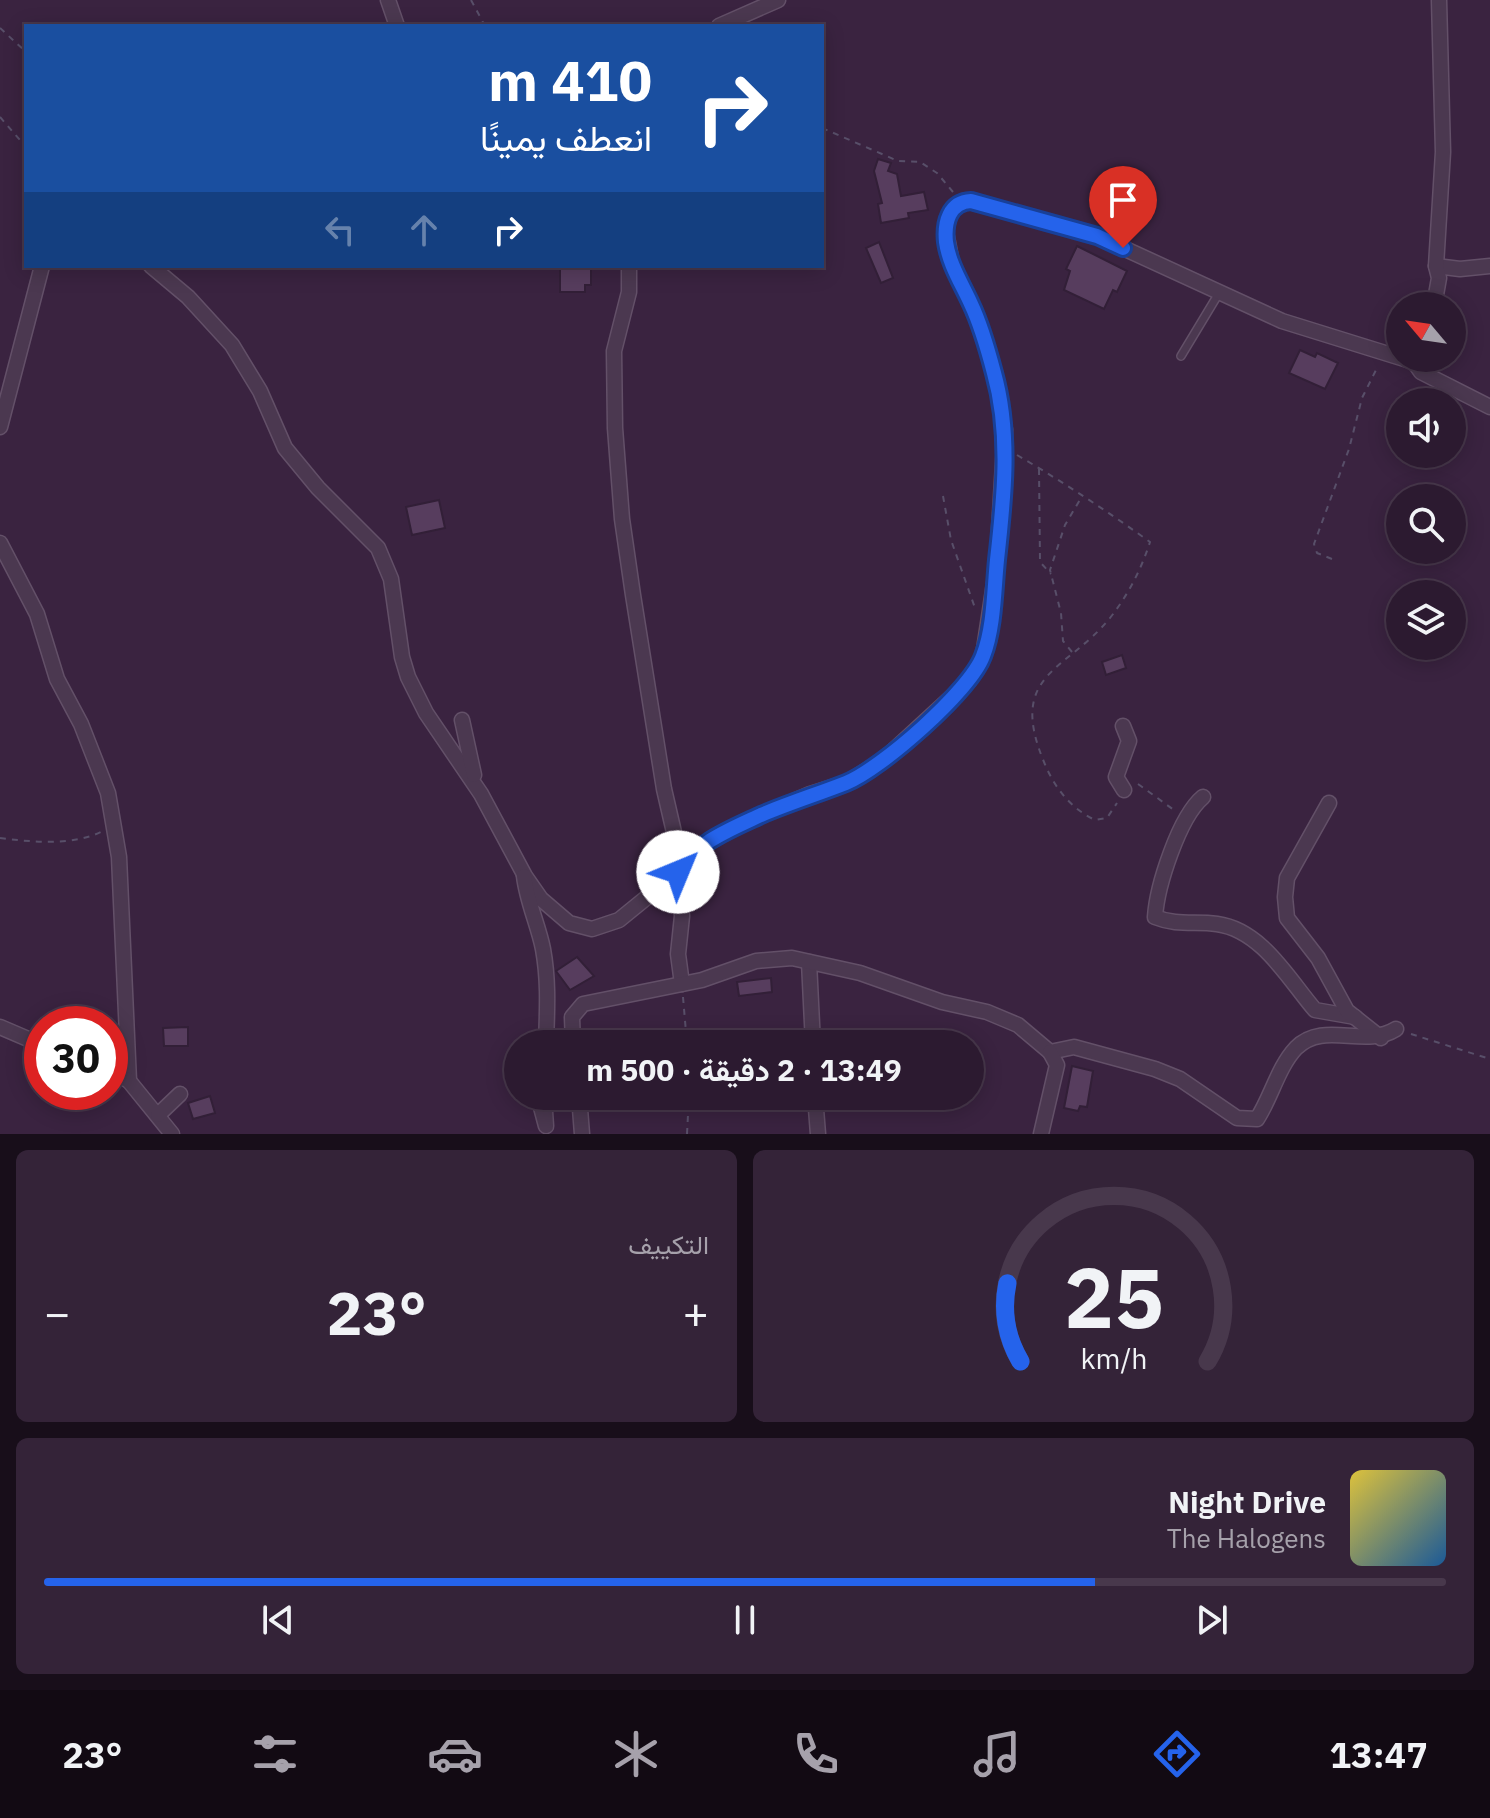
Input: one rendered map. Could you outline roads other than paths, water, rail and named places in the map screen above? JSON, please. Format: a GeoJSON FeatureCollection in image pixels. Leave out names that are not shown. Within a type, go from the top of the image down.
{"type":"FeatureCollection","features":[{"type":"Feature","properties":{"kind":"street"},"geometry":{"type":"LineString","coordinates":[[388,0],[396,24]]}},
{"type":"Feature","properties":{"kind":"street"},"geometry":{"type":"LineString","coordinates":[[724,24],[778,0]]}},
{"type":"Feature","properties":{"kind":"street"},"geometry":{"type":"LineString","coordinates":[[1436,292],[1443,152],[1439,0]]}},
{"type":"Feature","properties":{"kind":"street"},"geometry":{"type":"LineString","coordinates":[[153,268],[188,297],[232,345],[260,391],[285,448],[318,488],[378,548],[391,579],[397,639],[408,677],[426,713],[481,794],[523,872],[557,915],[576,927],[592,929],[619,920],[678,872],[688,856],[732,828],[810,794],[848,782],[883,760],[969,681],[983,656],[1002,513],[1005,430],[995,373],[973,307],[946,244],[949,216],[959,203],[971,201],[1097,236],[1282,321],[1386,354]]}},
{"type":"Feature","properties":{"kind":"street"},"geometry":{"type":"LineString","coordinates":[[1436,266],[1460,269],[1490,266]]}},
{"type":"Feature","properties":{"kind":"street"},"geometry":{"type":"LineString","coordinates":[[0,427],[41,268]]}},
{"type":"Feature","properties":{"kind":"street"},"geometry":{"type":"LineString","coordinates":[[629,268],[629,292],[614,351],[613,382],[622,519],[664,789],[673,820],[682,916],[678,954],[682,984]]}},
{"type":"Feature","properties":{"kind":"street"},"geometry":{"type":"LineString","coordinates":[[1421,372],[1490,407]]}},
{"type":"Feature","properties":{"kind":"street"},"geometry":{"type":"LineString","coordinates":[[0,543],[37,614],[57,679],[94,754],[115,826],[123,917],[129,1081],[172,1134]]}},
{"type":"Feature","properties":{"kind":"street"},"geometry":{"type":"LineString","coordinates":[[462,720],[469,757],[481,794]]}},
{"type":"Feature","properties":{"kind":"street"},"geometry":{"type":"LineString","coordinates":[[1123,726],[1129,741],[1116,777],[1124,790]]}},
{"type":"Feature","properties":{"kind":"street"},"geometry":{"type":"LineString","coordinates":[[1203,797],[1188,815],[1164,875],[1155,917],[1189,925],[1219,924],[1238,932],[1262,948],[1286,971],[1315,1010],[1355,1017]]}},
{"type":"Feature","properties":{"kind":"street"},"geometry":{"type":"LineString","coordinates":[[1329,803],[1287,878],[1287,918],[1318,958],[1347,1011],[1382,1038]]}},
{"type":"Feature","properties":{"kind":"street"},"geometry":{"type":"LineString","coordinates":[[523,872],[526,897],[544,961],[549,1001],[547,1030]]}},
{"type":"Feature","properties":{"kind":"street"},"geometry":{"type":"LineString","coordinates":[[572,1030],[572,1017],[583,1004],[702,980],[756,961],[792,958],[860,973],[942,1002],[987,1012],[1018,1025],[1050,1052],[1057,1065],[1041,1134]]}},
{"type":"Feature","properties":{"kind":"street"},"geometry":{"type":"LineString","coordinates":[[809,962],[812,1030]]}},
{"type":"Feature","properties":{"kind":"street"},"geometry":{"type":"LineString","coordinates":[[0,1027],[24,1037]]}},
{"type":"Feature","properties":{"kind":"street"},"geometry":{"type":"LineString","coordinates":[[1050,1052],[1074,1047],[1120,1062],[1155,1069],[1180,1079],[1237,1118],[1248,1120],[1257,1119],[1296,1049],[1316,1035],[1382,1038],[1396,1029]]}},
{"type":"Feature","properties":{"kind":"street"},"geometry":{"type":"LineString","coordinates":[[158,1115],[180,1094]]}},
{"type":"Feature","properties":{"kind":"street"},"geometry":{"type":"LineString","coordinates":[[542,1110],[546,1126],[545,1110]]}},
{"type":"Feature","properties":{"kind":"street"},"geometry":{"type":"LineString","coordinates":[[580,1110],[582,1134]]}},
{"type":"Feature","properties":{"kind":"street"},"geometry":{"type":"LineString","coordinates":[[816,1110],[818,1134]]}},
{"type":"Feature","properties":{"kind":"lane"},"geometry":{"type":"LineString","coordinates":[[1181,356],[1219,293]]}}]}
